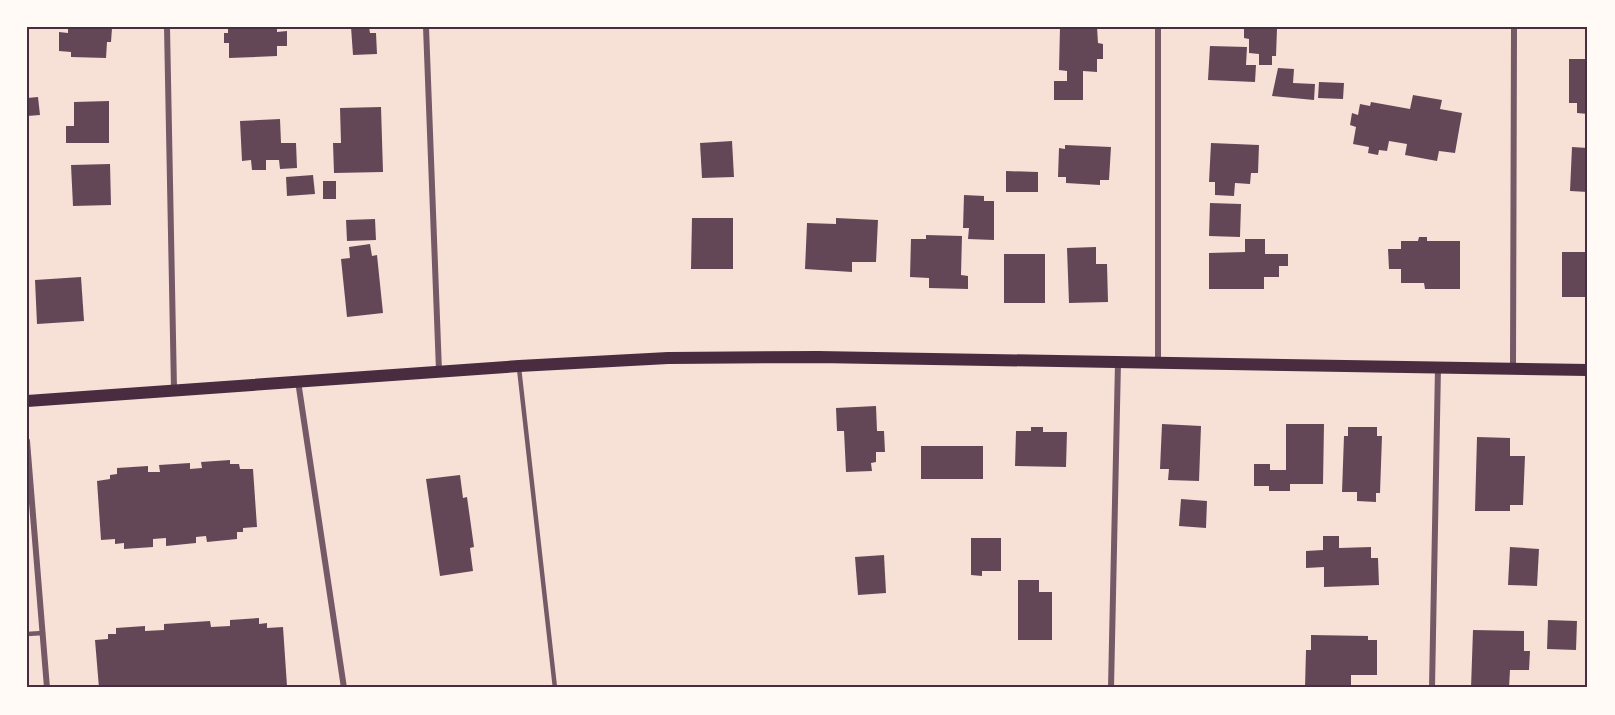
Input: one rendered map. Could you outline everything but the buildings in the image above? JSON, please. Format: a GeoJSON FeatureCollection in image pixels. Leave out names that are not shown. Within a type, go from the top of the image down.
{"type":"FeatureCollection","features":[{"type":"Feature","properties":{"kind":"main road"},"geometry":{"type":"LineString","coordinates":[[27,401],[439,371],[669,358],[818,357],[1588,370]]}},
{"type":"Feature","properties":{"kind":"street"},"geometry":{"type":"LineString","coordinates":[[167,27],[174,389]]}},
{"type":"Feature","properties":{"kind":"street"},"geometry":{"type":"LineString","coordinates":[[426,27],[439,371]]}},
{"type":"Feature","properties":{"kind":"street"},"geometry":{"type":"LineString","coordinates":[[1158,27],[1158,362]]}},
{"type":"Feature","properties":{"kind":"street"},"geometry":{"type":"LineString","coordinates":[[1513,369],[1514,27]]}},
{"type":"Feature","properties":{"kind":"street"},"geometry":{"type":"LineString","coordinates":[[1111,688],[1118,362]]}},
{"type":"Feature","properties":{"kind":"street"},"geometry":{"type":"LineString","coordinates":[[1432,688],[1438,367]]}},
{"type":"Feature","properties":{"kind":"street"},"geometry":{"type":"LineString","coordinates":[[298,381],[344,688]]}},
{"type":"Feature","properties":{"kind":"street"},"geometry":{"type":"LineString","coordinates":[[27,441],[47,688]]}},
{"type":"Feature","properties":{"kind":"lane"},"geometry":{"type":"LineString","coordinates":[[519,366],[555,688]]}},
{"type":"Feature","properties":{"kind":"lane"},"geometry":{"type":"LineString","coordinates":[[27,634],[43,633]]}}]}
